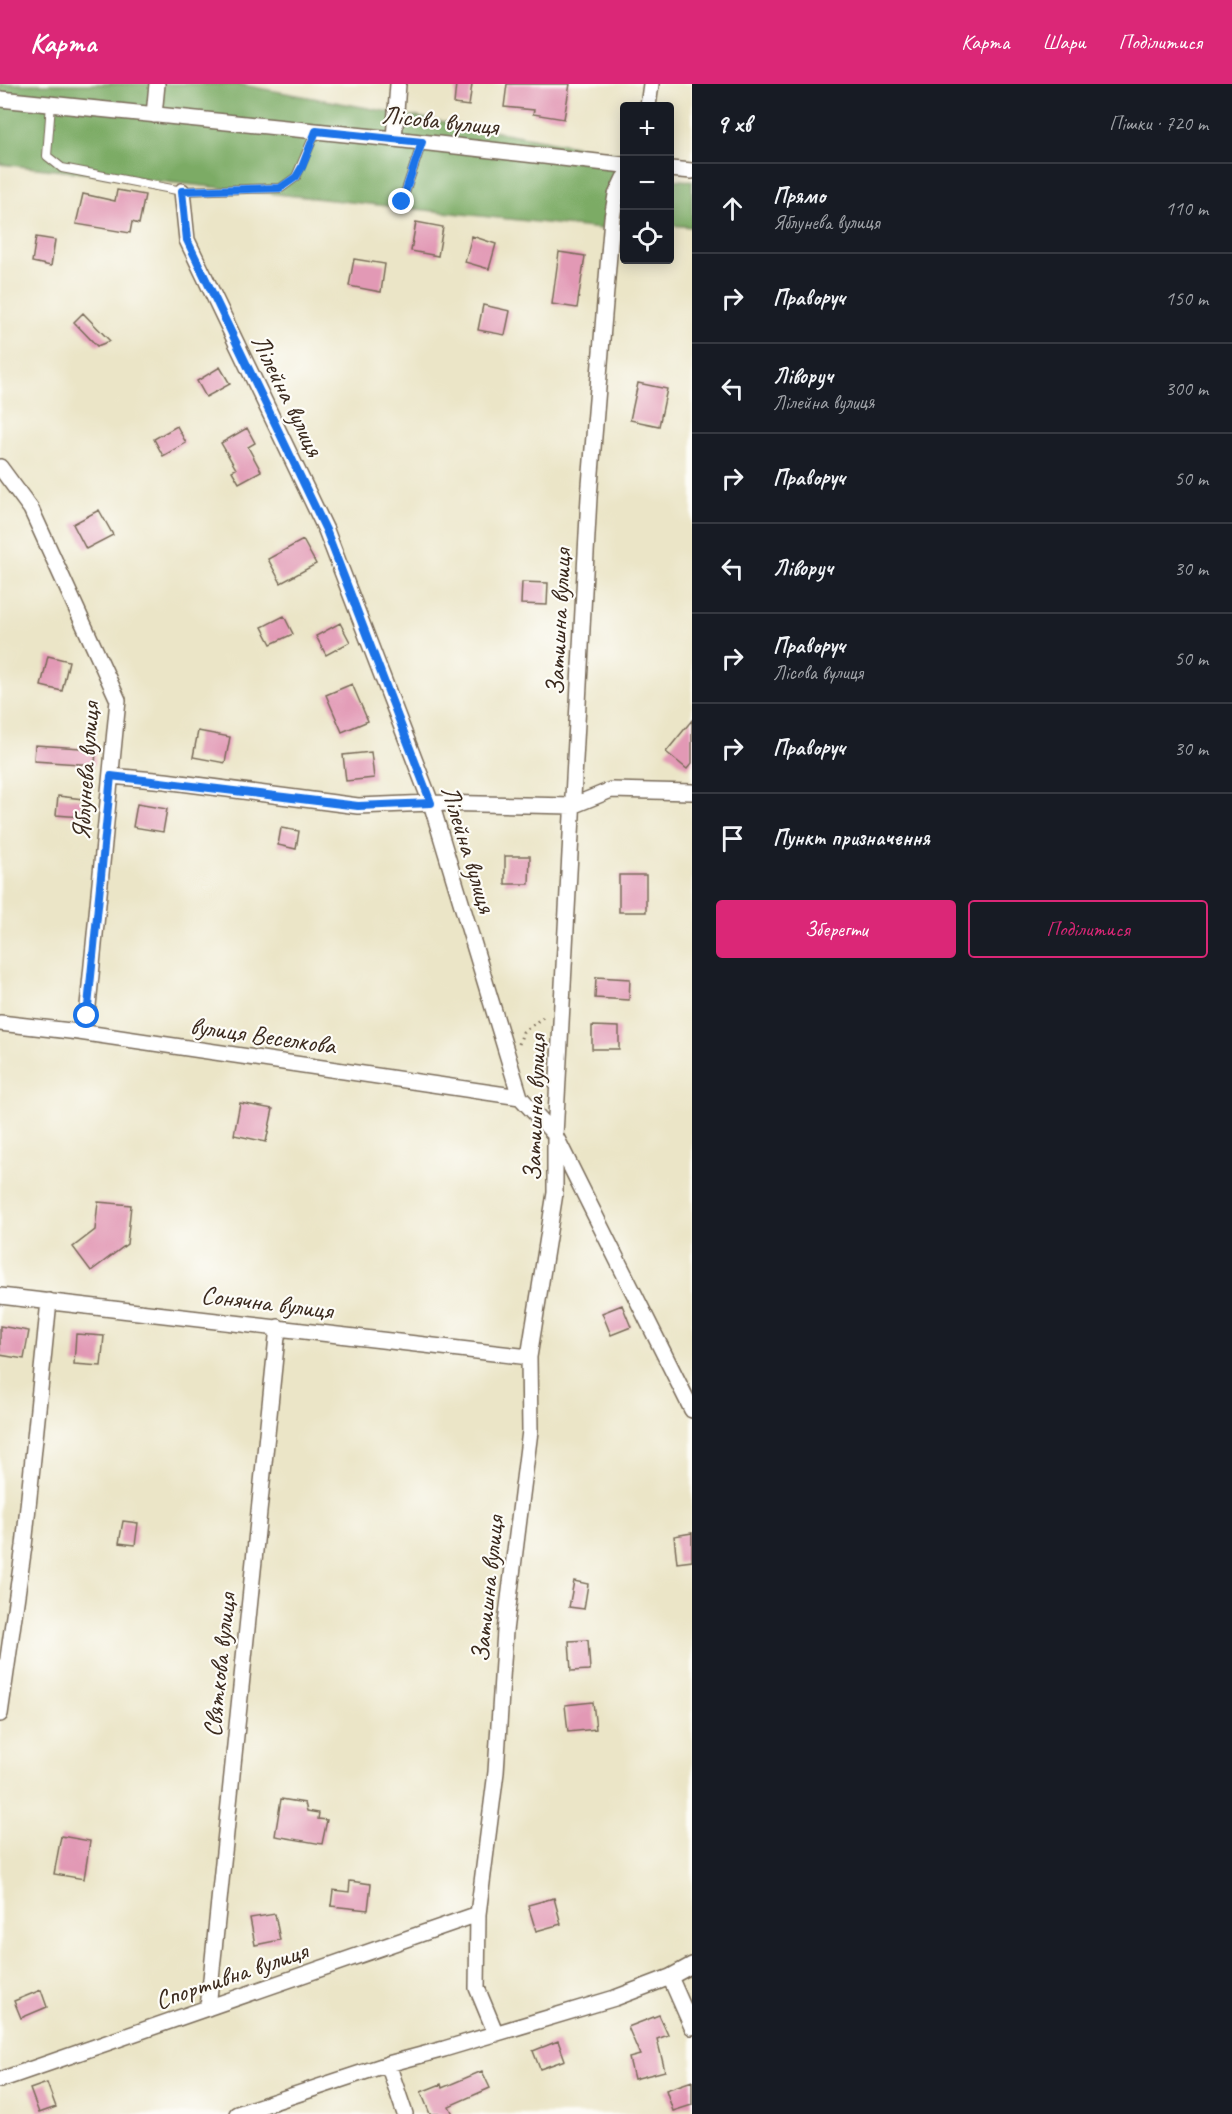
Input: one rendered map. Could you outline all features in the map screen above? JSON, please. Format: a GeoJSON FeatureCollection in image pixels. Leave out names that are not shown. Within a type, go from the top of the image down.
{"type":"FeatureCollection","features":[{"type":"Feature","properties":{"kind":"street"},"geometry":{"type":"LineString","coordinates":[[154,115],[157,84]]}},
{"type":"Feature","properties":{"kind":"street"},"geometry":{"type":"LineString","coordinates":[[394,139],[398,84]]}},
{"type":"Feature","properties":{"kind":"street"},"geometry":{"type":"LineString","coordinates":[[649,102],[651,84]]}},
{"type":"Feature","properties":{"kind":"street","name":"Лісова вулиця"},"geometry":{"type":"LineString","coordinates":[[0,99],[620,165]]}},
{"type":"Feature","properties":{"kind":"street"},"geometry":{"type":"LineString","coordinates":[[674,169],[692,171]]}},
{"type":"Feature","properties":{"kind":"street","name":"Затишна вулиця"},"geometry":{"type":"LineString","coordinates":[[496,2034],[477,1988],[478,1914],[496,1772],[505,1631],[530,1431],[529,1357],[555,1192],[555,1135],[589,497],[610,241],[616,195],[620,186]]}},
{"type":"Feature","properties":{"kind":"street","name":"Лілейна вулиця"},"geometry":{"type":"LineString","coordinates":[[182,191],[187,240],[326,530],[431,803],[520,1097],[555,1135],[692,1410]]}},
{"type":"Feature","properties":{"kind":"street","name":"Яблунева вулиця"},"geometry":{"type":"LineString","coordinates":[[0,467],[30,509],[118,700],[87,1016],[79,1032]]}},
{"type":"Feature","properties":{"kind":"street"},"geometry":{"type":"LineString","coordinates":[[111,776],[358,806],[431,803],[572,806],[611,790],[692,792]]}},
{"type":"Feature","properties":{"kind":"street","name":"вулиця Веселкова"},"geometry":{"type":"LineString","coordinates":[[0,1023],[79,1032],[520,1097]]}},
{"type":"Feature","properties":{"kind":"street","name":"Сонячна вулиця"},"geometry":{"type":"LineString","coordinates":[[0,1296],[529,1357]]}},
{"type":"Feature","properties":{"kind":"street"},"geometry":{"type":"LineString","coordinates":[[0,1714],[24,1546],[49,1301]]}},
{"type":"Feature","properties":{"kind":"street","name":"Святкова вулиця"},"geometry":{"type":"LineString","coordinates":[[208,2008],[278,1327]]}},
{"type":"Feature","properties":{"kind":"street","name":"Спортивна вулиця"},"geometry":{"type":"LineString","coordinates":[[0,2080],[478,1914]]}},
{"type":"Feature","properties":{"kind":"street"},"geometry":{"type":"LineString","coordinates":[[237,2114],[388,2064],[615,1998],[670,1977],[692,1965]]}},
{"type":"Feature","properties":{"kind":"street"},"geometry":{"type":"LineString","coordinates":[[670,1977],[692,2027]]}},
{"type":"Feature","properties":{"kind":"street"},"geometry":{"type":"LineString","coordinates":[[388,2064],[405,2114]]}},
{"type":"Feature","properties":{"kind":"lane"},"geometry":{"type":"LineString","coordinates":[[51,104],[47,156],[54,163],[62,168],[182,191],[280,188],[296,177],[316,131]]}},
{"type":"Feature","properties":{"kind":"lane"},"geometry":{"type":"LineString","coordinates":[[402,202],[422,142]]}},
{"type":"Feature","properties":{"kind":"green space"},"geometry":{"type":"Polygon","coordinates":[[[0,84],[237,84],[620,154],[620,176],[601,229],[0,164],[0,84]]]}},
{"type":"Feature","properties":{"kind":"green space"},"geometry":{"type":"Polygon","coordinates":[[[674,179],[692,181],[692,227],[674,225],[674,179]]]}},
{"type":"Feature","properties":{"kind":"building"},"geometry":{"type":"Polygon","coordinates":[[[456,84],[472,84],[469,106],[454,104],[456,84]]]}},
{"type":"Feature","properties":{"kind":"building"},"geometry":{"type":"Polygon","coordinates":[[[507,84],[570,84],[564,119],[533,114],[534,110],[504,107],[507,84]]]}},
{"type":"Feature","properties":{"kind":"building"},"geometry":{"type":"Polygon","coordinates":[[[117,190],[145,195],[139,224],[132,222],[130,233],[76,224],[83,194],[115,201],[117,190]]]}},
{"type":"Feature","properties":{"kind":"building"},"geometry":{"type":"Polygon","coordinates":[[[416,222],[443,227],[438,256],[411,251],[416,222]]]}},
{"type":"Feature","properties":{"kind":"building"},"geometry":{"type":"Polygon","coordinates":[[[472,236],[496,244],[489,269],[465,262],[472,236]]]}},
{"type":"Feature","properties":{"kind":"building"},"geometry":{"type":"Polygon","coordinates":[[[36,237],[55,240],[51,266],[32,262],[36,237]]]}},
{"type":"Feature","properties":{"kind":"building"},"geometry":{"type":"Polygon","coordinates":[[[559,252],[585,256],[577,308],[552,304],[559,252]]]}},
{"type":"Feature","properties":{"kind":"building"},"geometry":{"type":"Polygon","coordinates":[[[354,259],[385,264],[381,292],[349,286],[354,259]]]}},
{"type":"Feature","properties":{"kind":"building"},"geometry":{"type":"Polygon","coordinates":[[[483,305],[510,311],[505,335],[478,330],[483,305]]]}},
{"type":"Feature","properties":{"kind":"building"},"geometry":{"type":"Polygon","coordinates":[[[83,313],[110,341],[97,346],[74,322],[83,313]]]}},
{"type":"Feature","properties":{"kind":"building"},"geometry":{"type":"Polygon","coordinates":[[[220,367],[230,384],[206,397],[197,381],[220,367]]]}},
{"type":"Feature","properties":{"kind":"building"},"geometry":{"type":"Polygon","coordinates":[[[638,383],[667,389],[659,426],[630,420],[638,383]]]}},
{"type":"Feature","properties":{"kind":"building"},"geometry":{"type":"Polygon","coordinates":[[[177,426],[186,443],[163,456],[154,439],[177,426]]]}},
{"type":"Feature","properties":{"kind":"building"},"geometry":{"type":"Polygon","coordinates":[[[247,428],[255,443],[248,447],[261,471],[239,483],[232,471],[236,469],[221,443],[247,428]]]}},
{"type":"Feature","properties":{"kind":"building"},"geometry":{"type":"Polygon","coordinates":[[[99,510],[113,535],[86,549],[73,524],[99,510]]]}},
{"type":"Feature","properties":{"kind":"building"},"geometry":{"type":"Polygon","coordinates":[[[303,540],[316,564],[281,583],[268,559],[303,540]]]}},
{"type":"Feature","properties":{"kind":"building"},"geometry":{"type":"Polygon","coordinates":[[[522,582],[548,583],[547,605],[521,604],[522,582]]]}},
{"type":"Feature","properties":{"kind":"building"},"geometry":{"type":"Polygon","coordinates":[[[284,616],[293,634],[271,644],[262,627],[284,616]]]}},
{"type":"Feature","properties":{"kind":"building"},"geometry":{"type":"Polygon","coordinates":[[[340,623],[350,642],[326,655],[316,636],[340,623]]]}},
{"type":"Feature","properties":{"kind":"building"},"geometry":{"type":"Polygon","coordinates":[[[48,656],[69,661],[62,691],[41,686],[48,656]]]}},
{"type":"Feature","properties":{"kind":"building"},"geometry":{"type":"Polygon","coordinates":[[[352,684],[368,721],[342,732],[326,695],[352,684]]]}},
{"type":"Feature","properties":{"kind":"building"},"geometry":{"type":"Polygon","coordinates":[[[692,720],[692,763],[687,769],[666,752],[692,720]]]}},
{"type":"Feature","properties":{"kind":"building"},"geometry":{"type":"Polygon","coordinates":[[[198,731],[230,737],[225,763],[193,757],[198,731]]]}},
{"type":"Feature","properties":{"kind":"building"},"geometry":{"type":"Polygon","coordinates":[[[35,745],[96,749],[95,765],[34,761],[35,745]]]}},
{"type":"Feature","properties":{"kind":"building"},"geometry":{"type":"Polygon","coordinates":[[[371,752],[374,778],[346,781],[343,755],[371,752]]]}},
{"type":"Feature","properties":{"kind":"building"},"geometry":{"type":"Polygon","coordinates":[[[58,796],[83,799],[81,817],[56,815],[58,796]]]}},
{"type":"Feature","properties":{"kind":"building"},"geometry":{"type":"Polygon","coordinates":[[[137,804],[167,809],[163,832],[133,827],[137,804]]]}},
{"type":"Feature","properties":{"kind":"building"},"geometry":{"type":"Polygon","coordinates":[[[281,828],[299,831],[296,849],[278,845],[281,828]]]}},
{"type":"Feature","properties":{"kind":"building"},"geometry":{"type":"Polygon","coordinates":[[[505,856],[530,856],[529,884],[505,884],[505,856]]]}},
{"type":"Feature","properties":{"kind":"building"},"geometry":{"type":"Polygon","coordinates":[[[619,875],[646,875],[646,912],[619,912],[619,875]]]}},
{"type":"Feature","properties":{"kind":"building"},"geometry":{"type":"Polygon","coordinates":[[[596,977],[630,979],[629,1000],[595,998],[596,977]]]}},
{"type":"Feature","properties":{"kind":"building"},"geometry":{"type":"Polygon","coordinates":[[[592,1026],[619,1027],[619,1049],[592,1049],[592,1026]]]}},
{"type":"Feature","properties":{"kind":"building"},"geometry":{"type":"Polygon","coordinates":[[[240,1103],[273,1109],[266,1142],[234,1135],[240,1103]]]}},
{"type":"Feature","properties":{"kind":"building"},"geometry":{"type":"Polygon","coordinates":[[[98,1202],[131,1205],[127,1244],[91,1271],[73,1247],[95,1230],[98,1202]]]}},
{"type":"Feature","properties":{"kind":"building"},"geometry":{"type":"Polygon","coordinates":[[[622,1305],[631,1327],[611,1335],[602,1313],[622,1305]]]}},
{"type":"Feature","properties":{"kind":"building"},"geometry":{"type":"Polygon","coordinates":[[[0,1326],[29,1331],[24,1359],[0,1355],[0,1326]]]}},
{"type":"Feature","properties":{"kind":"building"},"geometry":{"type":"Polygon","coordinates":[[[76,1334],[104,1336],[101,1366],[74,1364],[76,1334]]]}},
{"type":"Feature","properties":{"kind":"building"},"geometry":{"type":"Polygon","coordinates":[[[123,1521],[138,1523],[135,1545],[119,1543],[123,1521]]]}},
{"type":"Feature","properties":{"kind":"building"},"geometry":{"type":"Polygon","coordinates":[[[692,1533],[692,1561],[677,1563],[674,1536],[692,1533]]]}},
{"type":"Feature","properties":{"kind":"building"},"geometry":{"type":"Polygon","coordinates":[[[574,1581],[588,1584],[584,1609],[569,1607],[574,1581]]]}},
{"type":"Feature","properties":{"kind":"building"},"geometry":{"type":"Polygon","coordinates":[[[588,1640],[590,1670],[571,1671],[569,1641],[588,1640]]]}},
{"type":"Feature","properties":{"kind":"building"},"geometry":{"type":"Polygon","coordinates":[[[593,1702],[596,1729],[568,1732],[565,1705],[593,1702]]]}},
{"type":"Feature","properties":{"kind":"building"},"geometry":{"type":"Polygon","coordinates":[[[281,1799],[305,1803],[307,1811],[319,1813],[318,1819],[327,1820],[322,1844],[275,1836],[281,1799]]]}},
{"type":"Feature","properties":{"kind":"building"},"geometry":{"type":"Polygon","coordinates":[[[61,1836],[90,1841],[84,1879],[54,1874],[61,1836]]]}},
{"type":"Feature","properties":{"kind":"building"},"geometry":{"type":"Polygon","coordinates":[[[350,1881],[371,1884],[368,1910],[331,1906],[333,1890],[349,1892],[350,1881]]]}},
{"type":"Feature","properties":{"kind":"building"},"geometry":{"type":"Polygon","coordinates":[[[554,1898],[561,1924],[536,1931],[528,1905],[554,1898]]]}},
{"type":"Feature","properties":{"kind":"building"},"geometry":{"type":"Polygon","coordinates":[[[275,1914],[280,1940],[255,1945],[250,1918],[275,1914]]]}},
{"type":"Feature","properties":{"kind":"building"},"geometry":{"type":"Polygon","coordinates":[[[41,1990],[47,2007],[21,2018],[14,2001],[41,1990]]]}},
{"type":"Feature","properties":{"kind":"building"},"geometry":{"type":"Polygon","coordinates":[[[659,2015],[668,2035],[657,2039],[665,2071],[634,2079],[629,2058],[640,2055],[628,2027],[659,2015]]]}},
{"type":"Feature","properties":{"kind":"building"},"geometry":{"type":"Polygon","coordinates":[[[558,2041],[565,2060],[540,2069],[533,2051],[558,2041]]]}},
{"type":"Feature","properties":{"kind":"building"},"geometry":{"type":"Polygon","coordinates":[[[482,2071],[490,2088],[449,2106],[453,2114],[430,2114],[421,2092],[441,2084],[442,2088],[482,2071]]]}},
{"type":"Feature","properties":{"kind":"building"},"geometry":{"type":"Polygon","coordinates":[[[692,2081],[692,2105],[673,2111],[666,2090],[692,2081]]]}},
{"type":"Feature","properties":{"kind":"building"},"geometry":{"type":"Polygon","coordinates":[[[47,2083],[56,2107],[39,2113],[30,2089],[47,2083]]]}},
{"type":"Feature","properties":{"kind":"route"},"geometry":{"type":"LineString","coordinates":[[87,1016],[111,776],[358,806],[431,803],[326,530],[187,240],[182,191],[280,188],[296,177],[316,131],[422,142],[402,202]]}}]}
